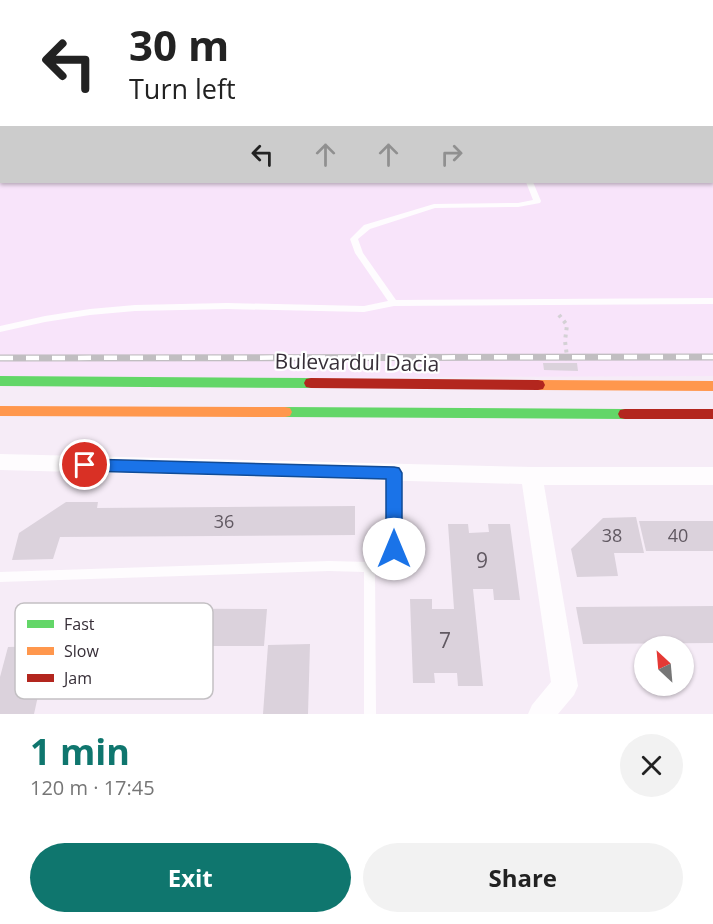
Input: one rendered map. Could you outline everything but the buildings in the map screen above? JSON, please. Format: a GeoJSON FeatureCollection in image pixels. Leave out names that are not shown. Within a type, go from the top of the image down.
{"type":"FeatureCollection","features":[{"type":"Feature","properties":{"kind":"main road","name":"Bulevardul Dacia"},"geometry":{"type":"LineString","coordinates":[[0,381],[713,386]]}},
{"type":"Feature","properties":{"kind":"main road"},"geometry":{"type":"LineString","coordinates":[[0,411],[713,414]]}},
{"type":"Feature","properties":{"kind":"street"},"geometry":{"type":"LineString","coordinates":[[0,462],[532,476],[713,476]]}},
{"type":"Feature","properties":{"kind":"street"},"geometry":{"type":"LineString","coordinates":[[532,476],[565,686],[541,714]]}},
{"type":"Feature","properties":{"kind":"lane"},"geometry":{"type":"LineString","coordinates":[[394,303],[359,253],[354,239],[366,227],[434,206],[518,205],[537,201],[529,183]]}},
{"type":"Feature","properties":{"kind":"lane"},"geometry":{"type":"LineString","coordinates":[[0,329],[42,317],[153,305],[364,309],[394,303],[713,301]]}},
{"type":"Feature","properties":{"kind":"lane"},"geometry":{"type":"LineString","coordinates":[[0,577],[329,566],[370,567],[394,549],[394,473]]}},
{"type":"Feature","properties":{"kind":"lane"},"geometry":{"type":"LineString","coordinates":[[370,567],[370,714]]}},
{"type":"Feature","properties":{"kind":"path"},"geometry":{"type":"LineString","coordinates":[[547,301],[567,325],[565,341],[570,386]]}},
{"type":"Feature","properties":{"kind":"shaded area"},"geometry":{"type":"Polygon","coordinates":[[[0,183],[713,183],[713,376],[0,379],[0,183]]]}},
{"type":"Feature","properties":{"kind":"railway"},"geometry":{"type":"LineString","coordinates":[[0,358],[713,357]]}},
{"type":"Feature","properties":{"kind":"traffic: fast"},"geometry":{"type":"LineString","coordinates":[[0,381],[311,383]]}},
{"type":"Feature","properties":{"kind":"traffic: fast"},"geometry":{"type":"LineString","coordinates":[[285,412],[625,414]]}},
{"type":"Feature","properties":{"kind":"traffic: slow"},"geometry":{"type":"LineString","coordinates":[[538,385],[713,386]]}},
{"type":"Feature","properties":{"kind":"traffic: slow"},"geometry":{"type":"LineString","coordinates":[[0,411],[285,412]]}},
{"type":"Feature","properties":{"kind":"traffic: jam"},"geometry":{"type":"LineString","coordinates":[[311,383],[538,385]]}},
{"type":"Feature","properties":{"kind":"traffic: jam"},"geometry":{"type":"LineString","coordinates":[[625,414],[713,414]]}},
{"type":"Feature","properties":{"kind":"route"},"geometry":{"type":"LineString","coordinates":[[85,465],[394,473],[394,549]]}}]}
